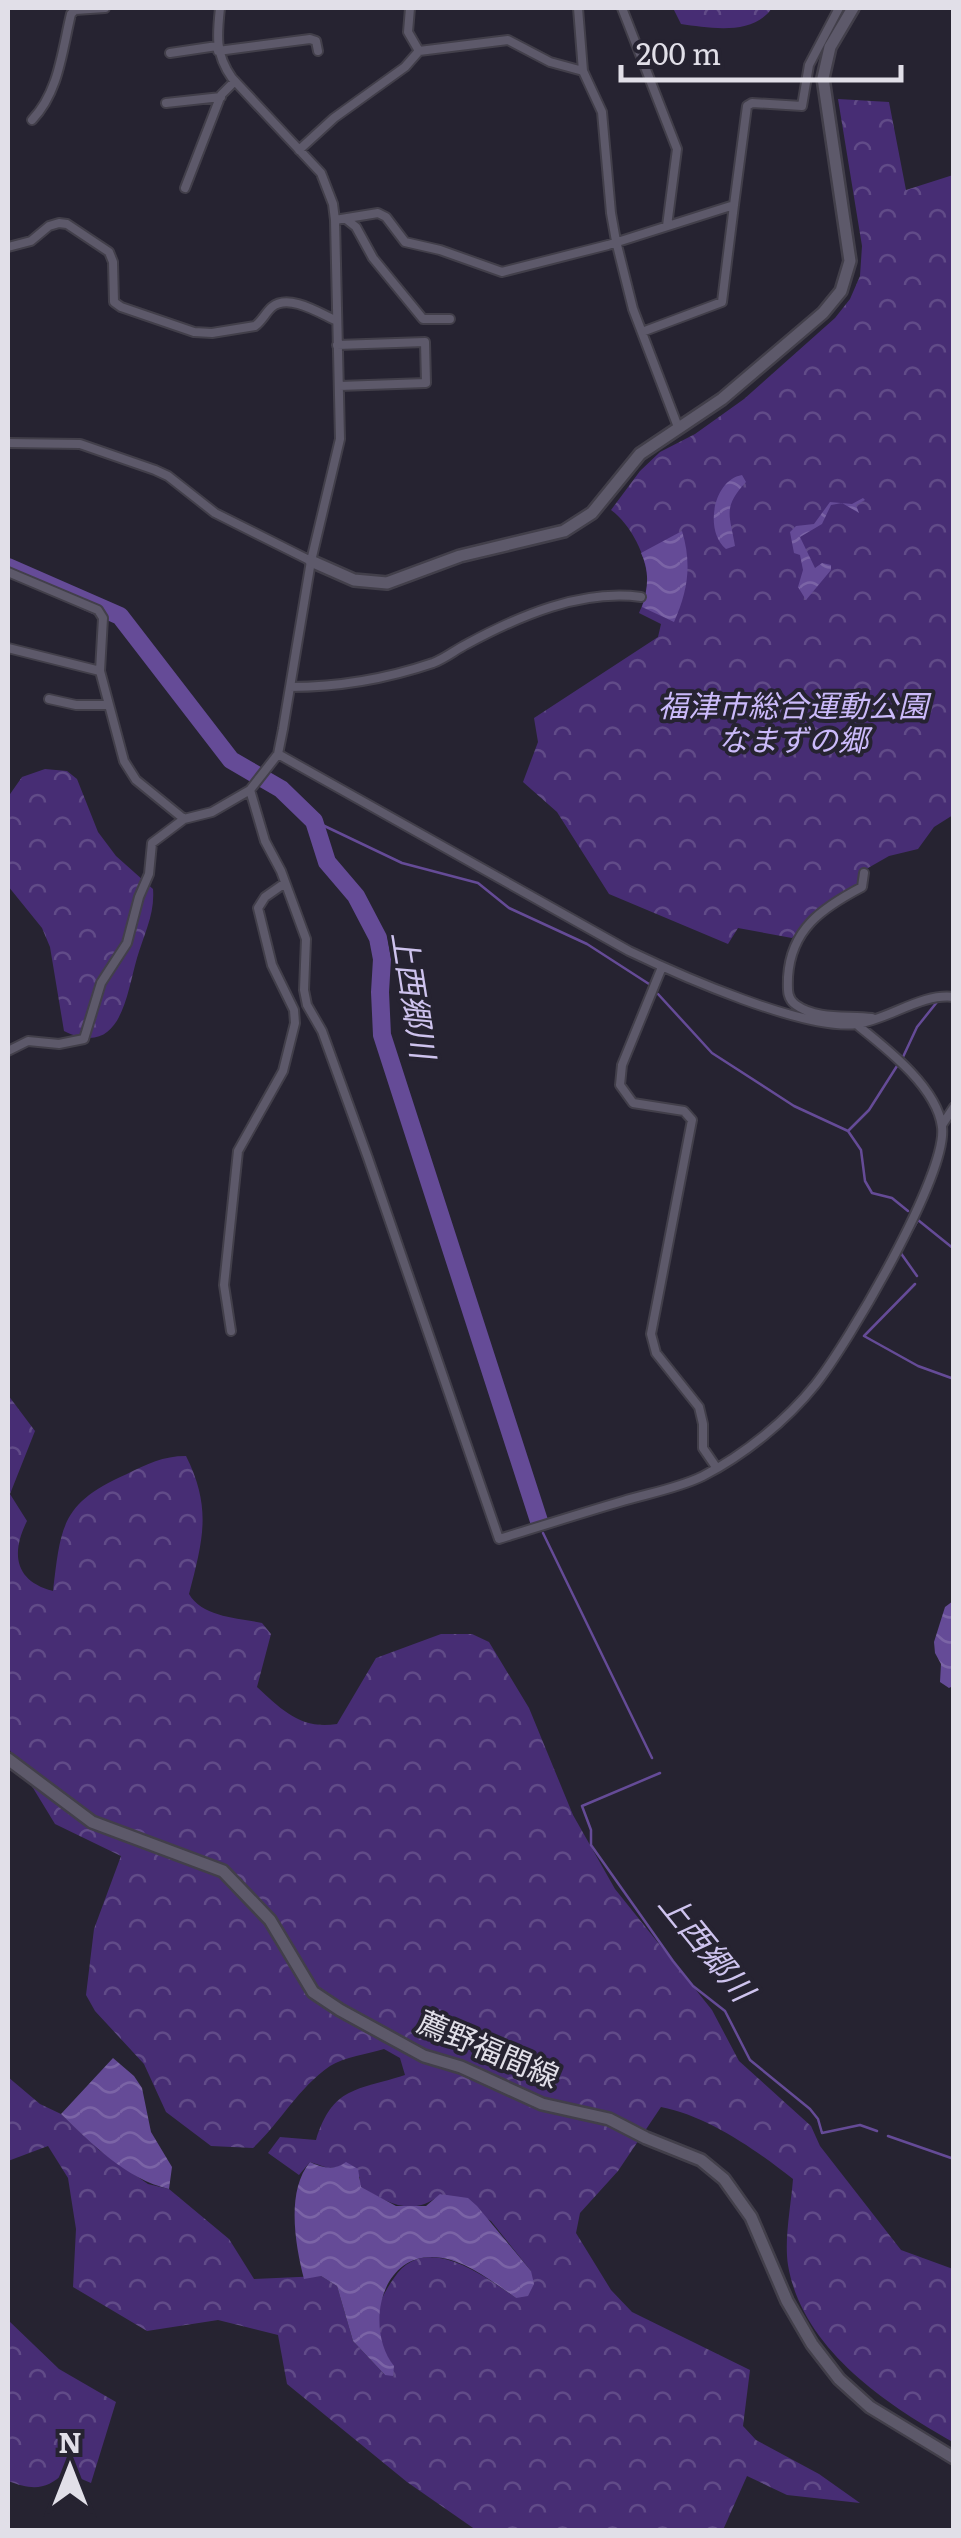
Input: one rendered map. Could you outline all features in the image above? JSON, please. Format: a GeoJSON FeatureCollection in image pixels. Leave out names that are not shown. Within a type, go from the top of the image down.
{"type":"FeatureCollection","features":[{"type":"Feature","properties":{"kind":"main road"},"geometry":{"type":"LineString","coordinates":[[311,561],[354,580],[387,583],[460,556],[564,531],[592,513],[640,454],[744,382],[823,313],[848,277],[850,243],[823,78],[830,47],[854,8]]}},
{"type":"Feature","properties":{"kind":"main road","name":"薦野福間線"},"geometry":{"type":"LineString","coordinates":[[8,1758],[92,1822],[223,1871],[270,1920],[313,1992],[340,2010],[424,2056],[488,2078],[542,2104],[609,2119],[688,2153],[712,2169],[751,2216],[786,2301],[839,2380],[870,2407],[954,2458]]}},
{"type":"Feature","properties":{"kind":"street"},"geometry":{"type":"LineString","coordinates":[[32,120],[53,89],[71,14],[75,10],[102,8]]}},
{"type":"Feature","properties":{"kind":"street"},"geometry":{"type":"LineString","coordinates":[[8,1051],[28,1042],[59,1044],[84,1039],[101,983],[127,943],[149,874],[152,843],[184,819],[212,812],[252,788],[278,754],[311,561],[340,439],[334,220],[326,182],[235,82],[220,60],[220,8]]}},
{"type":"Feature","properties":{"kind":"street"},"geometry":{"type":"LineString","coordinates":[[410,8],[408,32],[419,51]]}},
{"type":"Feature","properties":{"kind":"street"},"geometry":{"type":"LineString","coordinates":[[578,8],[583,71],[602,112],[616,241],[642,332],[678,427]]}},
{"type":"Feature","properties":{"kind":"street"},"geometry":{"type":"LineString","coordinates":[[622,8],[677,149],[668,226]]}},
{"type":"Feature","properties":{"kind":"street"},"geometry":{"type":"LineString","coordinates":[[642,332],[722,302],[746,106],[802,106],[809,65],[839,8]]}},
{"type":"Feature","properties":{"kind":"street"},"geometry":{"type":"LineString","coordinates":[[170,53],[310,39],[316,41],[318,51]]}},
{"type":"Feature","properties":{"kind":"street"},"geometry":{"type":"LineString","coordinates":[[299,150],[334,118],[404,68],[419,51],[508,40],[550,62],[583,71]]}},
{"type":"Feature","properties":{"kind":"street"},"geometry":{"type":"LineString","coordinates":[[185,188],[220,97],[235,82]]}},
{"type":"Feature","properties":{"kind":"street"},"geometry":{"type":"LineString","coordinates":[[166,103],[220,97]]}},
{"type":"Feature","properties":{"kind":"street"},"geometry":{"type":"LineString","coordinates":[[334,220],[378,213],[386,217],[405,242],[502,272],[734,205]]}},
{"type":"Feature","properties":{"kind":"street"},"geometry":{"type":"LineString","coordinates":[[346,220],[356,227],[373,258],[423,319],[450,319]]}},
{"type":"Feature","properties":{"kind":"street"},"geometry":{"type":"LineString","coordinates":[[8,246],[31,241],[48,226],[67,224],[109,252],[114,302],[121,308],[194,332],[255,326],[272,307],[294,303],[336,322]]}},
{"type":"Feature","properties":{"kind":"street"},"geometry":{"type":"LineString","coordinates":[[337,345],[425,342],[426,382],[339,386]]}},
{"type":"Feature","properties":{"kind":"street"},"geometry":{"type":"LineString","coordinates":[[8,442],[80,444],[155,470],[215,513],[311,561]]}},
{"type":"Feature","properties":{"kind":"street"},"geometry":{"type":"LineString","coordinates":[[8,572],[98,610],[103,618],[100,671],[124,761],[136,780],[184,819]]}},
{"type":"Feature","properties":{"kind":"street"},"geometry":{"type":"LineString","coordinates":[[290,687],[356,683],[436,662],[467,644],[578,599],[605,594],[642,597]]}},
{"type":"Feature","properties":{"kind":"street"},"geometry":{"type":"LineString","coordinates":[[8,648],[100,671]]}},
{"type":"Feature","properties":{"kind":"street"},"geometry":{"type":"LineString","coordinates":[[49,699],[76,706],[107,705]]}},
{"type":"Feature","properties":{"kind":"street"},"geometry":{"type":"LineString","coordinates":[[278,754],[662,967],[794,1017],[856,1024],[946,996]]}},
{"type":"Feature","properties":{"kind":"street"},"geometry":{"type":"LineString","coordinates":[[252,788],[265,842],[306,939],[304,979],[308,1005],[322,1031],[368,1158],[500,1539],[682,1484],[745,1449],[798,1404],[852,1333],[920,1205],[939,1152],[942,1124],[954,1107]]}},
{"type":"Feature","properties":{"kind":"street"},"geometry":{"type":"LineString","coordinates":[[864,873],[862,888],[828,906],[793,946],[788,993],[791,1001],[809,1011],[876,1019]]}},
{"type":"Feature","properties":{"kind":"street"},"geometry":{"type":"LineString","coordinates":[[232,1330],[224,1286],[238,1151],[282,1072],[295,1022],[294,1010],[272,965],[258,908],[265,896],[285,883]]}},
{"type":"Feature","properties":{"kind":"street"},"geometry":{"type":"LineString","coordinates":[[662,967],[622,1065],[620,1085],[633,1102],[684,1110],[692,1120],[650,1334],[656,1353],[699,1407],[704,1424],[700,1441],[716,1467]]}},
{"type":"Feature","properties":{"kind":"street"},"geometry":{"type":"LineString","coordinates":[[856,1024],[917,1080],[942,1124]]}},
{"type":"Feature","properties":{"kind":"green space"},"geometry":{"type":"Polygon","coordinates":[[[673,8],[772,8],[754,23],[718,28],[681,24],[673,8]]]}},
{"type":"Feature","properties":{"kind":"green space","name":"福津市総合運動公園 なまずの郷"},"geometry":{"type":"Polygon","coordinates":[[[838,99],[889,102],[906,190],[953,175],[953,815],[934,827],[918,849],[889,856],[861,872],[860,884],[828,901],[792,938],[738,928],[728,944],[609,894],[557,812],[523,782],[538,742],[534,718],[658,637],[661,624],[639,613],[647,590],[643,557],[626,525],[611,510],[640,471],[660,452],[695,434],[744,399],[835,318],[850,299],[860,276],[862,246],[838,99]]]}},
{"type":"Feature","properties":{"kind":"green space"},"geometry":{"type":"Polygon","coordinates":[[[45,769],[67,771],[77,779],[98,832],[116,856],[153,889],[151,915],[124,1005],[118,1019],[98,1037],[64,1031],[50,947],[42,928],[8,886],[8,797],[22,777],[45,769]]]}},
{"type":"Feature","properties":{"kind":"green space"},"geometry":{"type":"Polygon","coordinates":[[[8,1395],[35,1431],[10,1494],[27,1521],[18,1555],[23,1573],[53,1591],[63,1532],[77,1506],[105,1485],[141,1467],[186,1456],[202,1508],[198,1557],[189,1594],[211,1612],[262,1623],[271,1634],[257,1687],[302,1721],[337,1724],[376,1658],[441,1634],[472,1634],[489,1642],[529,1708],[573,1815],[615,1889],[712,2010],[739,2061],[811,2126],[820,2146],[901,2250],[953,2269],[953,2442],[875,2391],[828,2347],[810,2322],[796,2295],[788,2265],[793,2179],[714,2126],[661,2107],[618,2171],[580,2213],[576,2233],[611,2290],[632,2312],[750,2370],[743,2426],[756,2440],[819,2474],[860,2503],[787,2495],[747,2476],[723,2530],[476,2530],[407,2482],[287,2384],[278,2335],[218,2320],[147,2331],[73,2287],[76,2229],[68,2178],[48,2146],[8,2161],[8,2077],[40,2104],[61,2114],[99,2150],[148,2184],[169,2189],[229,2239],[254,2279],[321,2276],[337,2286],[353,2341],[385,2375],[379,2308],[394,2278],[407,2264],[422,2258],[455,2262],[516,2298],[531,2271],[491,2221],[441,2194],[420,2205],[400,2206],[360,2187],[360,2177],[340,2167],[310,2162],[299,2175],[268,2153],[280,2137],[316,2140],[330,2109],[348,2093],[405,2075],[400,2058],[384,2049],[336,2063],[308,2085],[253,2148],[211,2146],[166,2112],[144,2064],[95,2011],[86,1995],[94,1929],[121,1856],[55,1824],[8,1747],[8,1395]]]}},
{"type":"Feature","properties":{"kind":"green space"},"geometry":{"type":"Polygon","coordinates":[[[8,2320],[59,2369],[116,2402],[91,2483],[65,2472],[38,2487],[8,2481],[8,2320]]]}},
{"type":"Feature","properties":{"kind":"water"},"geometry":{"type":"Polygon","coordinates":[[[742,475],[746,482],[733,499],[730,512],[735,546],[726,549],[715,531],[715,507],[724,486],[742,475]]]}},
{"type":"Feature","properties":{"kind":"water"},"geometry":{"type":"Polygon","coordinates":[[[865,500],[856,505],[859,513],[842,503],[865,500]]]}},
{"type":"Feature","properties":{"kind":"water"},"geometry":{"type":"Polygon","coordinates":[[[830,502],[842,503],[831,505],[822,524],[800,537],[815,568],[822,563],[831,565],[806,600],[798,587],[803,570],[800,555],[794,553],[790,532],[796,526],[814,524],[830,502]]]}},
{"type":"Feature","properties":{"kind":"water"},"geometry":{"type":"Polygon","coordinates":[[[682,531],[687,577],[674,622],[642,607],[647,580],[641,553],[682,531]]]}},
{"type":"Feature","properties":{"kind":"water"},"geometry":{"type":"Polygon","coordinates":[[[953,1601],[953,1686],[949,1688],[940,1682],[941,1664],[934,1642],[945,1607],[953,1601]]]}},
{"type":"Feature","properties":{"kind":"water"},"geometry":{"type":"Polygon","coordinates":[[[113,2058],[142,2088],[151,2132],[172,2167],[169,2189],[124,2169],[61,2114],[113,2058]]]}},
{"type":"Feature","properties":{"kind":"water"},"geometry":{"type":"Polygon","coordinates":[[[310,2162],[328,2168],[346,2162],[358,2169],[361,2187],[396,2206],[426,2206],[440,2194],[468,2198],[531,2271],[534,2284],[528,2296],[516,2298],[455,2261],[432,2257],[414,2260],[399,2269],[382,2298],[381,2334],[394,2366],[393,2376],[385,2375],[353,2341],[337,2286],[321,2276],[304,2279],[295,2203],[302,2174],[310,2162]]]}},
{"type":"Feature","properties":{"kind":"waterway","name":"上西郷川"},"geometry":{"type":"LineString","coordinates":[[8,567],[120,616],[231,760],[281,789],[314,821],[327,862],[356,896],[378,938],[382,959],[382,1035],[539,1521]]}},
{"type":"Feature","properties":{"kind":"waterway"},"geometry":{"type":"LineString","coordinates":[[314,821],[402,863],[478,883],[509,908],[587,944],[649,984]]}},
{"type":"Feature","properties":{"kind":"waterway"},"geometry":{"type":"LineString","coordinates":[[658,994],[712,1053],[794,1106],[848,1131],[861,1150],[865,1181],[872,1193],[892,1198],[908,1211]]}},
{"type":"Feature","properties":{"kind":"waterway"},"geometry":{"type":"LineString","coordinates":[[903,1057],[917,1027],[937,1002]]}},
{"type":"Feature","properties":{"kind":"waterway"},"geometry":{"type":"LineString","coordinates":[[848,1131],[869,1110],[897,1066]]}},
{"type":"Feature","properties":{"kind":"waterway"},"geometry":{"type":"LineString","coordinates":[[917,1276],[900,1252],[918,1220],[954,1249]]}},
{"type":"Feature","properties":{"kind":"waterway"},"geometry":{"type":"LineString","coordinates":[[915,1284],[864,1336],[918,1366],[954,1379]]}},
{"type":"Feature","properties":{"kind":"waterway","name":"上西郷川"},"geometry":{"type":"LineString","coordinates":[[543,1533],[652,1758]]}},
{"type":"Feature","properties":{"kind":"waterway","name":"上西郷川"},"geometry":{"type":"LineString","coordinates":[[660,1773],[582,1806],[591,1830],[591,1845],[693,1986],[725,2011],[750,2060],[810,2109],[822,2133],[860,2125],[877,2131]]}},
{"type":"Feature","properties":{"kind":"waterway","name":"上西郷川"},"geometry":{"type":"LineString","coordinates":[[888,2136],[954,2159]]}}]}
